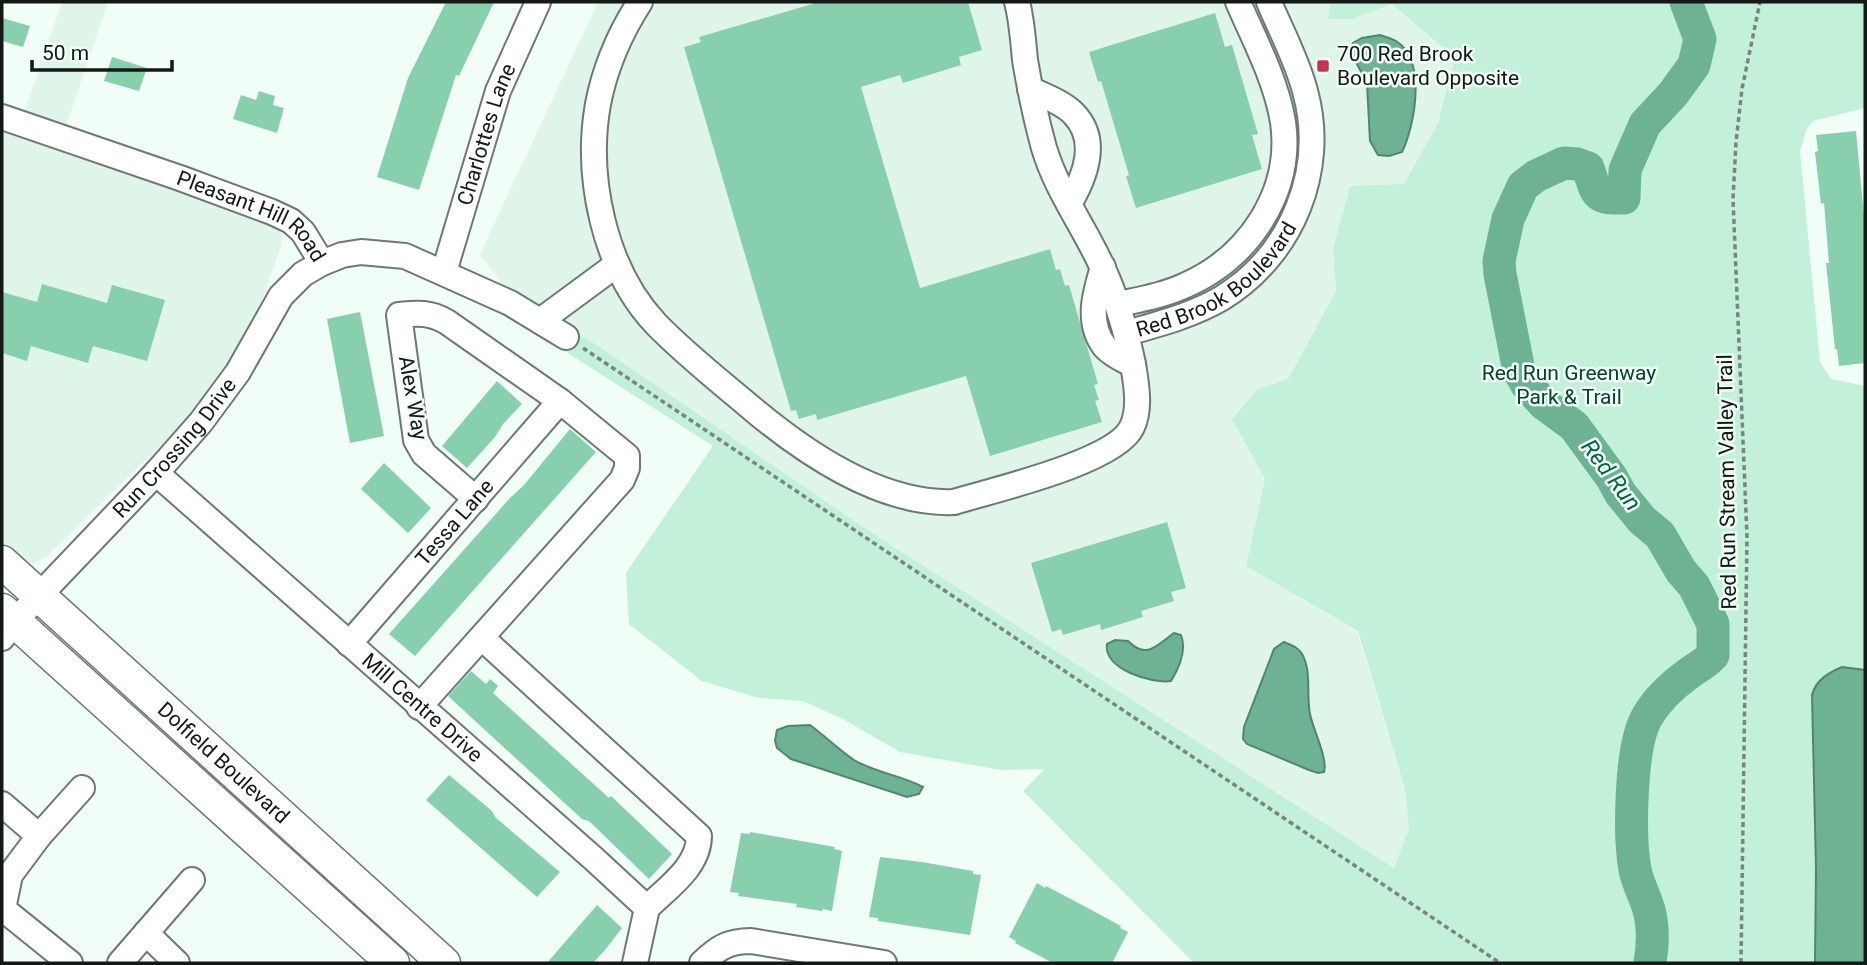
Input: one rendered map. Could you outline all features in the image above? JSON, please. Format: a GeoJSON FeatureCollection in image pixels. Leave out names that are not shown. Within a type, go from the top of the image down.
{"type":"FeatureCollection","features":[{"type":"Feature","properties":{"kind":"main road","name":"Dolfield Boulevard"},"geometry":{"type":"LineString","coordinates":[[2,562],[444,963]]}},
{"type":"Feature","properties":{"kind":"main road","name":"Dolfield Boulevard"},"geometry":{"type":"LineString","coordinates":[[6,623],[393,963]]}},
{"type":"Feature","properties":{"kind":"street","name":"Charlottes Lane"},"geometry":{"type":"LineString","coordinates":[[444,272],[498,91],[538,2]]}},
{"type":"Feature","properties":{"kind":"street"},"geometry":{"type":"LineString","coordinates":[[640,2],[619,39],[598,105],[595,147],[597,185],[604,224],[616,265],[655,323],[782,434],[824,461],[869,484],[905,497],[935,503],[954,502],[1081,463],[1104,453],[1121,440],[1132,427],[1137,386],[1127,333]]}},
{"type":"Feature","properties":{"kind":"street"},"geometry":{"type":"LineString","coordinates":[[1017,2],[1030,89],[1055,180],[1103,267],[1119,304]]}},
{"type":"Feature","properties":{"kind":"street","name":"Red Brook Boulevard"},"geometry":{"type":"LineString","coordinates":[[1238,2],[1269,74],[1283,124],[1284,151],[1280,177],[1271,203],[1256,229],[1239,250],[1206,275],[1172,290],[1119,304],[1127,333],[1194,311],[1240,286],[1264,264],[1282,241],[1297,213],[1307,184],[1311,123],[1306,92],[1297,66],[1269,2]]}},
{"type":"Feature","properties":{"kind":"street"},"geometry":{"type":"LineString","coordinates":[[1030,89],[1074,113],[1083,128],[1088,149],[1087,165],[1069,204]]}},
{"type":"Feature","properties":{"kind":"street","name":"Pleasant Hill Road"},"geometry":{"type":"LineString","coordinates":[[2,117],[180,177],[272,212],[291,221],[303,232],[322,263],[342,255],[380,252],[405,256],[510,303],[566,337]]}},
{"type":"Feature","properties":{"kind":"street","name":"Run Crossing Drive"},"geometry":{"type":"LineString","coordinates":[[6,623],[38,597],[156,474],[201,422],[238,372],[281,296],[303,274],[322,263]]}},
{"type":"Feature","properties":{"kind":"street"},"geometry":{"type":"LineString","coordinates":[[540,321],[616,265]]}},
{"type":"Feature","properties":{"kind":"street"},"geometry":{"type":"LineString","coordinates":[[1103,267],[1093,306],[1095,327],[1105,346],[1133,365]]}},
{"type":"Feature","properties":{"kind":"street","name":"Alex Way"},"geometry":{"type":"LineString","coordinates":[[476,499],[424,454],[416,440],[399,315],[434,314],[560,401]]}},
{"type":"Feature","properties":{"kind":"street"},"geometry":{"type":"LineString","coordinates":[[419,707],[622,480],[628,468],[627,456],[620,449],[560,401]]}},
{"type":"Feature","properties":{"kind":"street","name":"Tessa Lane"},"geometry":{"type":"LineString","coordinates":[[349,644],[560,401]]}},
{"type":"Feature","properties":{"kind":"street","name":"Mill Centre Drive"},"geometry":{"type":"LineString","coordinates":[[156,474],[647,908]]}},
{"type":"Feature","properties":{"kind":"street"},"geometry":{"type":"LineString","coordinates":[[482,638],[699,836],[699,848],[694,860],[647,908],[635,963]]}},
{"type":"Feature","properties":{"kind":"street"},"geometry":{"type":"LineString","coordinates":[[70,963],[2,914],[10,875],[39,836],[82,788]]}},
{"type":"Feature","properties":{"kind":"street"},"geometry":{"type":"LineString","coordinates":[[2,804],[39,836]]}},
{"type":"Feature","properties":{"kind":"street"},"geometry":{"type":"LineString","coordinates":[[120,963],[192,880]]}},
{"type":"Feature","properties":{"kind":"street"},"geometry":{"type":"LineString","coordinates":[[146,933],[177,963]]}},
{"type":"Feature","properties":{"kind":"street"},"geometry":{"type":"LineString","coordinates":[[702,963],[720,946],[737,941],[884,963]]}},
{"type":"Feature","properties":{"kind":"path","name":"Red Run Stream Valley Trail"},"geometry":{"type":"LineString","coordinates":[[1741,963],[1746,537],[1734,199],[1736,142],[1742,89],[1760,2]]}},
{"type":"Feature","properties":{"kind":"path"},"geometry":{"type":"LineString","coordinates":[[566,337],[1500,963]]}},
{"type":"Feature","properties":{"kind":"shaded area"},"geometry":{"type":"Polygon","coordinates":[[[62,2],[108,2],[65,129],[24,114],[62,2]]]}},
{"type":"Feature","properties":{"kind":"shaded area"},"geometry":{"type":"Polygon","coordinates":[[[598,2],[1330,2],[1328,18],[1352,19],[1392,4],[1455,58],[1438,123],[1404,184],[1333,250],[1336,291],[1288,379],[1258,389],[1232,419],[1265,479],[1246,566],[1357,631],[1405,789],[1409,829],[1394,869],[866,529],[597,345],[510,294],[480,254],[598,2]]]}},
{"type":"Feature","properties":{"kind":"shaded area"},"geometry":{"type":"Polygon","coordinates":[[[1380,35],[1396,41],[1406,50],[1415,77],[1414,110],[1407,140],[1402,152],[1389,156],[1378,155],[1370,141],[1367,83],[1350,51],[1353,43],[1362,38],[1380,35]]]}},
{"type":"Feature","properties":{"kind":"shaded area"},"geometry":{"type":"Polygon","coordinates":[[[2,127],[278,226],[282,235],[281,247],[256,316],[227,366],[190,417],[47,556],[34,563],[23,564],[2,551],[2,127]]]}},
{"type":"Feature","properties":{"kind":"shaded area"},"geometry":{"type":"Polygon","coordinates":[[[1174,633],[1181,635],[1183,653],[1171,681],[1152,680],[1130,673],[1113,661],[1108,653],[1107,644],[1115,640],[1128,641],[1135,647],[1146,650],[1157,646],[1174,633]]]}},
{"type":"Feature","properties":{"kind":"shaded area"},"geometry":{"type":"Polygon","coordinates":[[[1284,642],[1294,646],[1305,661],[1310,714],[1322,752],[1324,772],[1309,770],[1247,744],[1243,739],[1244,727],[1274,649],[1284,642]]]}},
{"type":"Feature","properties":{"kind":"shaded area"},"geometry":{"type":"Polygon","coordinates":[[[1842,667],[1865,670],[1865,963],[1815,963],[1812,695],[1823,678],[1842,667]]]}},
{"type":"Feature","properties":{"kind":"shaded area"},"geometry":{"type":"Polygon","coordinates":[[[810,725],[854,760],[923,787],[919,794],[907,797],[791,759],[777,748],[777,730],[788,726],[810,725]]]}},
{"type":"Feature","properties":{"kind":"green space","name":"Red Run Greenway Park & Trail"},"geometry":{"type":"Polygon","coordinates":[[[1330,2],[1865,2],[1865,108],[1813,121],[1807,128],[1800,151],[1820,362],[1831,379],[1865,386],[1865,963],[1194,963],[1023,791],[1045,769],[1001,770],[900,752],[843,719],[803,701],[759,698],[702,681],[629,624],[626,573],[713,446],[557,346],[566,327],[597,345],[866,529],[1394,868],[1409,829],[1405,789],[1358,631],[1246,566],[1265,479],[1232,419],[1258,389],[1288,379],[1336,291],[1333,250],[1350,186],[1404,184],[1438,123],[1455,58],[1392,4],[1352,19],[1328,19],[1330,2]]]}},
{"type":"Feature","properties":{"kind":"building"},"geometry":{"type":"Polygon","coordinates":[[[446,2],[494,2],[459,76],[456,75],[419,190],[377,177],[408,78],[446,2]]]}},
{"type":"Feature","properties":{"kind":"building"},"geometry":{"type":"Polygon","coordinates":[[[819,2],[968,2],[982,50],[959,57],[961,65],[903,83],[900,75],[861,87],[920,288],[1050,249],[1056,270],[1060,269],[1065,286],[1069,285],[1098,384],[1094,385],[1099,400],[1095,401],[1102,422],[990,456],[966,376],[817,420],[816,414],[799,419],[796,410],[791,411],[684,47],[701,42],[699,37],[819,2]]]}},
{"type":"Feature","properties":{"kind":"building"},"geometry":{"type":"Polygon","coordinates":[[[1215,13],[1225,47],[1232,45],[1258,134],[1252,135],[1262,169],[1136,208],[1101,81],[1098,82],[1089,52],[1215,13]]]}},
{"type":"Feature","properties":{"kind":"building"},"geometry":{"type":"Polygon","coordinates":[[[2,18],[30,26],[23,47],[2,41],[2,18]]]}},
{"type":"Feature","properties":{"kind":"building"},"geometry":{"type":"Polygon","coordinates":[[[112,57],[147,68],[139,91],[104,81],[112,57]]]}},
{"type":"Feature","properties":{"kind":"building"},"geometry":{"type":"Polygon","coordinates":[[[259,91],[275,96],[273,105],[284,108],[277,133],[233,119],[241,95],[256,100],[259,91]]]}},
{"type":"Feature","properties":{"kind":"building"},"geometry":{"type":"Polygon","coordinates":[[[1856,131],[1865,227],[1865,363],[1839,366],[1826,263],[1829,263],[1824,203],[1821,204],[1815,152],[1818,151],[1816,135],[1856,131]]]}},
{"type":"Feature","properties":{"kind":"building"},"geometry":{"type":"Polygon","coordinates":[[[42,284],[107,303],[112,285],[165,300],[147,361],[93,346],[88,363],[31,346],[27,361],[2,353],[2,292],[37,302],[42,284]]]}},
{"type":"Feature","properties":{"kind":"building"},"geometry":{"type":"Polygon","coordinates":[[[360,312],[384,436],[350,443],[327,319],[360,312]]]}},
{"type":"Feature","properties":{"kind":"building"},"geometry":{"type":"Polygon","coordinates":[[[497,381],[522,404],[467,468],[442,446],[497,381]]]}},
{"type":"Feature","properties":{"kind":"building"},"geometry":{"type":"Polygon","coordinates":[[[570,429],[596,452],[415,656],[389,634],[524,485],[570,429]]]}},
{"type":"Feature","properties":{"kind":"building"},"geometry":{"type":"Polygon","coordinates":[[[384,463],[431,508],[408,533],[361,489],[384,463]]]}},
{"type":"Feature","properties":{"kind":"building"},"geometry":{"type":"Polygon","coordinates":[[[1167,522],[1186,588],[1171,592],[1174,601],[1141,611],[1143,617],[1101,630],[1100,624],[1063,635],[1061,629],[1052,632],[1031,563],[1167,522]]]}},
{"type":"Feature","properties":{"kind":"building"},"geometry":{"type":"Polygon","coordinates":[[[471,671],[486,684],[490,679],[498,686],[493,693],[609,798],[611,796],[672,854],[649,879],[589,821],[582,819],[448,696],[471,671]]]}},
{"type":"Feature","properties":{"kind":"building"},"geometry":{"type":"Polygon","coordinates":[[[449,775],[560,872],[537,897],[426,800],[449,775]]]}},
{"type":"Feature","properties":{"kind":"building"},"geometry":{"type":"Polygon","coordinates":[[[750,832],[835,847],[834,849],[842,851],[832,911],[796,907],[797,904],[738,896],[739,893],[730,892],[741,833],[750,832]]]}},
{"type":"Feature","properties":{"kind":"building"},"geometry":{"type":"Polygon","coordinates":[[[880,857],[973,871],[973,874],[981,875],[970,935],[878,921],[878,918],[869,917],[880,857]]]}},
{"type":"Feature","properties":{"kind":"building"},"geometry":{"type":"Polygon","coordinates":[[[1037,883],[1128,932],[1112,963],[1053,963],[1015,943],[1016,941],[1009,937],[1037,883]]]}},
{"type":"Feature","properties":{"kind":"building"},"geometry":{"type":"Polygon","coordinates":[[[597,905],[622,928],[605,950],[593,963],[547,963],[597,905]]]}},
{"type":"Feature","properties":{"kind":"waterway","name":"Red Run"},"geometry":{"type":"LineString","coordinates":[[1650,963],[1652,923],[1636,875],[1633,855],[1632,792],[1637,748],[1641,731],[1655,705],[1677,683],[1713,655],[1713,624],[1694,586],[1681,571],[1660,535],[1642,520],[1620,493],[1574,426],[1544,404],[1527,385],[1519,371],[1499,261],[1508,219],[1523,186],[1536,176],[1564,163],[1577,164],[1588,168],[1595,189],[1601,196],[1624,198],[1625,170],[1645,124],[1673,94],[1694,65],[1700,39],[1686,2]]}},
{"type":"Feature","properties":{"kind":"place","name":"700 Red Brook Boulevard Opposite"},"geometry":{"type":"Point","coordinates":[1323,66]}}]}
